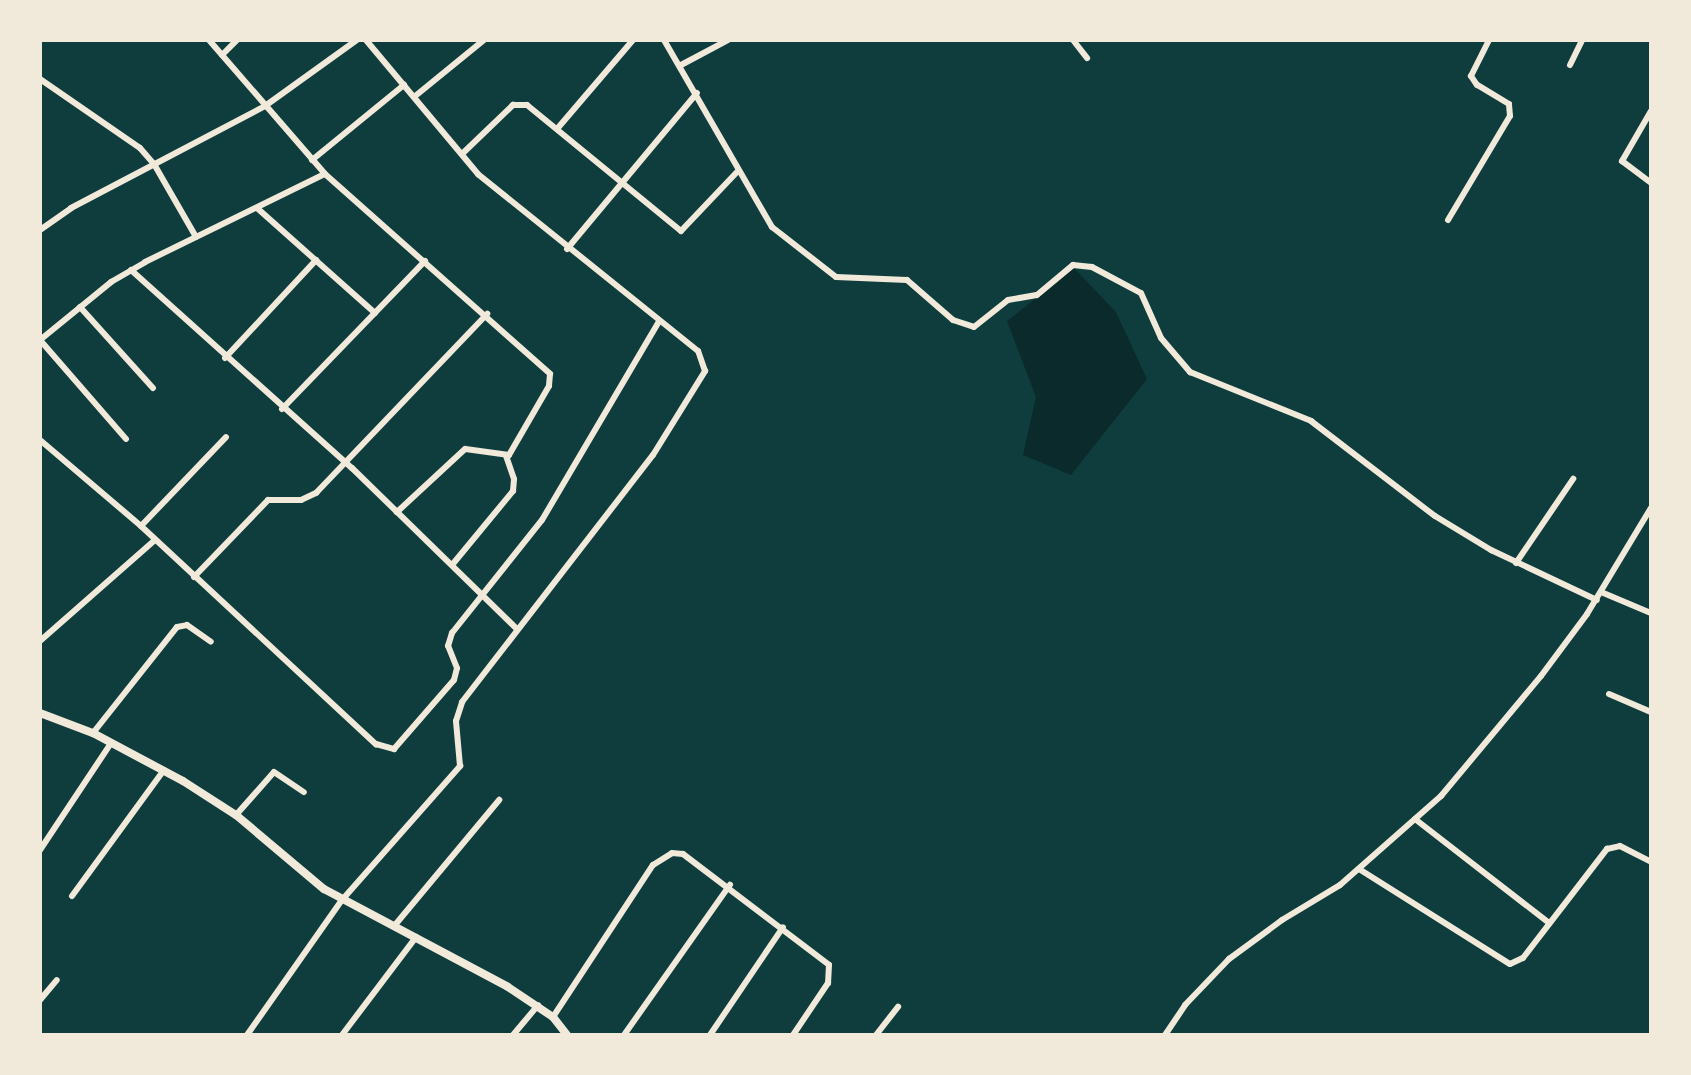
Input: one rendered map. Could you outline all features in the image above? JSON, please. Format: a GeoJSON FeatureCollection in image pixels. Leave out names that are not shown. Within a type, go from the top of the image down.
{"type":"FeatureCollection","features":[{"type":"Feature","properties":{"kind":"street"},"geometry":{"type":"LineString","coordinates":[[209,40],[325,174],[547,368],[551,379],[512,452],[506,456],[465,449],[397,512]]}},
{"type":"Feature","properties":{"kind":"street"},"geometry":{"type":"LineString","coordinates":[[222,54],[237,40]]}},
{"type":"Feature","properties":{"kind":"street"},"geometry":{"type":"LineString","coordinates":[[40,230],[71,208],[265,106],[357,40]]}},
{"type":"Feature","properties":{"kind":"street"},"geometry":{"type":"LineString","coordinates":[[247,1035],[342,900],[460,766],[458,712],[517,629],[653,455],[702,383],[705,362],[698,351],[508,202],[366,40]]}},
{"type":"Feature","properties":{"kind":"street"},"geometry":{"type":"LineString","coordinates":[[414,97],[484,40]]}},
{"type":"Feature","properties":{"kind":"street"},"geometry":{"type":"LineString","coordinates":[[557,129],[633,40]]}},
{"type":"Feature","properties":{"kind":"street"},"geometry":{"type":"LineString","coordinates":[[664,40],[772,227],[836,277],[907,280],[966,326],[980,324],[1008,300],[1031,299],[1073,265],[1084,264],[1142,293],[1161,338],[1190,372],[1311,421],[1435,516],[1516,562],[1651,613]]}},
{"type":"Feature","properties":{"kind":"street"},"geometry":{"type":"LineString","coordinates":[[680,65],[728,40]]}},
{"type":"Feature","properties":{"kind":"street"},"geometry":{"type":"LineString","coordinates":[[1073,40],[1087,58]]}},
{"type":"Feature","properties":{"kind":"street"},"geometry":{"type":"LineString","coordinates":[[1448,220],[1510,116],[1509,104],[1478,85],[1471,76],[1489,40]]}},
{"type":"Feature","properties":{"kind":"street"},"geometry":{"type":"LineString","coordinates":[[1570,65],[1582,40]]}},
{"type":"Feature","properties":{"kind":"street"},"geometry":{"type":"LineString","coordinates":[[40,79],[123,133],[154,164],[196,237]]}},
{"type":"Feature","properties":{"kind":"street"},"geometry":{"type":"LineString","coordinates":[[312,160],[404,85]]}},
{"type":"Feature","properties":{"kind":"street"},"geometry":{"type":"LineString","coordinates":[[567,248],[697,94]]}},
{"type":"Feature","properties":{"kind":"street"},"geometry":{"type":"LineString","coordinates":[[462,154],[519,104],[557,129],[681,230],[737,172]]}},
{"type":"Feature","properties":{"kind":"street"},"geometry":{"type":"LineString","coordinates":[[1651,111],[1622,161],[1651,183]]}},
{"type":"Feature","properties":{"kind":"street"},"geometry":{"type":"LineString","coordinates":[[126,439],[40,340],[131,270],[325,174]]}},
{"type":"Feature","properties":{"kind":"street"},"geometry":{"type":"LineString","coordinates":[[256,208],[376,313]]}},
{"type":"Feature","properties":{"kind":"street"},"geometry":{"type":"LineString","coordinates":[[225,358],[316,260]]}},
{"type":"Feature","properties":{"kind":"street"},"geometry":{"type":"LineString","coordinates":[[282,409],[425,261]]}},
{"type":"Feature","properties":{"kind":"street"},"geometry":{"type":"LineString","coordinates":[[131,270],[282,409],[344,460],[517,629]]}},
{"type":"Feature","properties":{"kind":"street"},"geometry":{"type":"LineString","coordinates":[[80,307],[153,388]]}},
{"type":"Feature","properties":{"kind":"street"},"geometry":{"type":"LineString","coordinates":[[194,577],[264,503],[275,498],[308,498],[487,314]]}},
{"type":"Feature","properties":{"kind":"street"},"geometry":{"type":"LineString","coordinates":[[40,440],[387,750],[403,743],[454,680],[457,668],[448,653],[449,640],[542,520],[659,321]]}},
{"type":"Feature","properties":{"kind":"street"},"geometry":{"type":"LineString","coordinates":[[140,526],[226,437]]}},
{"type":"Feature","properties":{"kind":"street"},"geometry":{"type":"LineString","coordinates":[[452,565],[513,491],[514,479],[506,456]]}},
{"type":"Feature","properties":{"kind":"street"},"geometry":{"type":"LineString","coordinates":[[1516,562],[1572,479]]}},
{"type":"Feature","properties":{"kind":"street"},"geometry":{"type":"LineString","coordinates":[[1165,1035],[1186,1004],[1229,960],[1360,869],[1441,796],[1542,676],[1599,596],[1651,508]]}},
{"type":"Feature","properties":{"kind":"street"},"geometry":{"type":"LineString","coordinates":[[40,642],[155,540]]}},
{"type":"Feature","properties":{"kind":"street"},"geometry":{"type":"LineString","coordinates":[[93,733],[177,627],[187,625],[212,642]]}},
{"type":"Feature","properties":{"kind":"street"},"geometry":{"type":"LineString","coordinates":[[1608,694],[1651,712]]}},
{"type":"Feature","properties":{"kind":"street"},"geometry":{"type":"LineString","coordinates":[[40,714],[93,733],[164,770],[236,815],[342,900],[538,1006],[567,1035]]}},
{"type":"Feature","properties":{"kind":"street"},"geometry":{"type":"LineString","coordinates":[[40,850],[112,743]]}},
{"type":"Feature","properties":{"kind":"street"},"geometry":{"type":"LineString","coordinates":[[72,896],[164,770]]}},
{"type":"Feature","properties":{"kind":"street"},"geometry":{"type":"LineString","coordinates":[[236,815],[274,772],[304,792]]}},
{"type":"Feature","properties":{"kind":"street"},"geometry":{"type":"LineString","coordinates":[[396,926],[499,800]]}},
{"type":"Feature","properties":{"kind":"street"},"geometry":{"type":"LineString","coordinates":[[1415,819],[1549,923]]}},
{"type":"Feature","properties":{"kind":"street"},"geometry":{"type":"LineString","coordinates":[[1360,869],[1510,964],[1523,958],[1601,854],[1612,846],[1651,862]]}},
{"type":"Feature","properties":{"kind":"street"},"geometry":{"type":"LineString","coordinates":[[552,1017],[661,858],[672,854],[692,856],[823,957],[831,974],[793,1035]]}},
{"type":"Feature","properties":{"kind":"street"},"geometry":{"type":"LineString","coordinates":[[624,1035],[730,885]]}},
{"type":"Feature","properties":{"kind":"street"},"geometry":{"type":"LineString","coordinates":[[710,1035],[784,926]]}},
{"type":"Feature","properties":{"kind":"street"},"geometry":{"type":"LineString","coordinates":[[342,1035],[416,937]]}},
{"type":"Feature","properties":{"kind":"street"},"geometry":{"type":"LineString","coordinates":[[40,1000],[56,980]]}},
{"type":"Feature","properties":{"kind":"street"},"geometry":{"type":"LineString","coordinates":[[512,1035],[538,1006]]}},
{"type":"Feature","properties":{"kind":"street"},"geometry":{"type":"LineString","coordinates":[[876,1035],[898,1006]]}},
{"type":"Feature","properties":{"kind":"water"},"geometry":{"type":"Polygon","coordinates":[[[1074,268],[1116,312],[1147,379],[1071,475],[1023,455],[1036,397],[1007,321],[1074,268]]]}}]}
